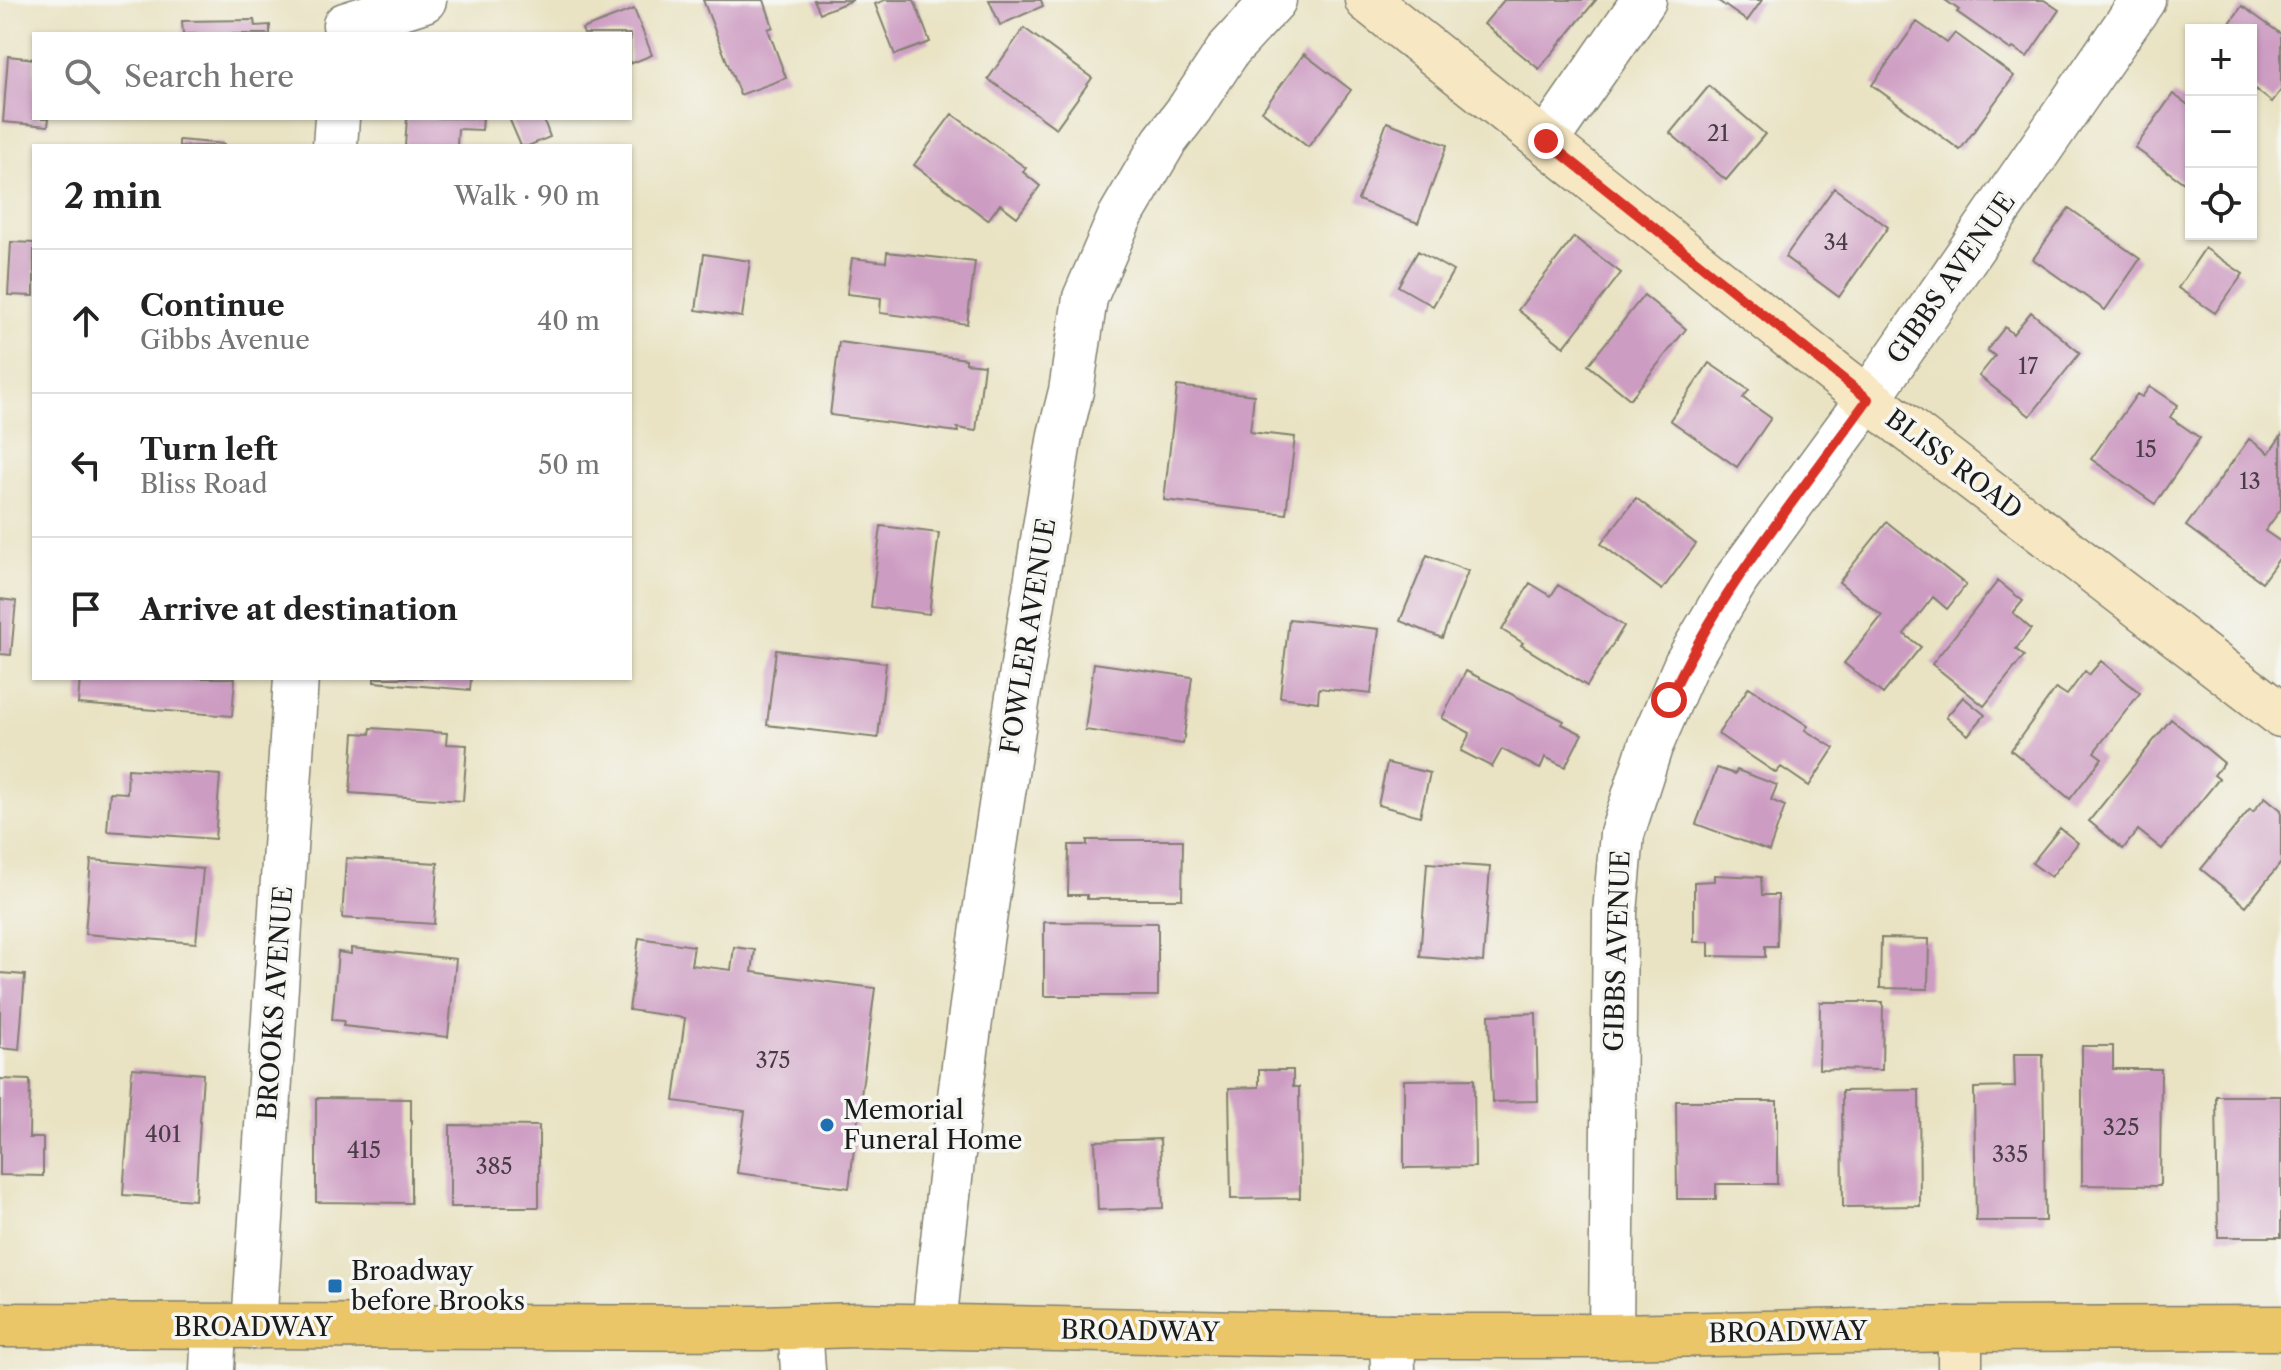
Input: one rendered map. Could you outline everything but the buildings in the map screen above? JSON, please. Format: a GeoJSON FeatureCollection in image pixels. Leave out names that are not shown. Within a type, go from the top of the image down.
{"type":"FeatureCollection","features":[{"type":"Feature","properties":{"kind":"main road","name":"BROADWAY"},"geometry":{"type":"LineString","coordinates":[[0,1325],[227,1342],[802,1349],[856,1325],[1392,1353],[1611,1336],[1960,1349],[2281,1328]]}},
{"type":"Feature","properties":{"kind":"street"},"geometry":{"type":"LineString","coordinates":[[346,20],[424,0]]}},
{"type":"Feature","properties":{"kind":"street","name":"FOWLER AVENUE"},"geometry":{"type":"LineString","coordinates":[[934,1327],[945,1205],[988,881],[1085,298],[1120,217],[1148,168],[1229,49],[1274,0]]}},
{"type":"Feature","properties":{"kind":"street","name":"BLISS ROAD"},"geometry":{"type":"LineString","coordinates":[[1367,0],[1868,399],[2281,715]]}},
{"type":"Feature","properties":{"kind":"street"},"geometry":{"type":"LineString","coordinates":[[1546,141],[1644,0]]}},
{"type":"Feature","properties":{"kind":"street","name":"GIBBS AVENUE"},"geometry":{"type":"LineString","coordinates":[[1611,1336],[1615,928],[1622,834],[1650,747],[1686,664],[1737,578],[1868,399],[2143,0]]}},
{"type":"Feature","properties":{"kind":"street"},"geometry":{"type":"LineString","coordinates":[[335,144],[337,120]]}},
{"type":"Feature","properties":{"kind":"street","name":"BROOKS AVENUE"},"geometry":{"type":"LineString","coordinates":[[227,1342],[296,680]]}},
{"type":"Feature","properties":{"kind":"place","name":"Memorial Funeral Home"},"geometry":{"type":"Point","coordinates":[827,1125]}},
{"type":"Feature","properties":{"kind":"place","name":"Broadway before Brooks"},"geometry":{"type":"Point","coordinates":[335,1286]}},
{"type":"Feature","properties":{"kind":"route"},"geometry":{"type":"LineString","coordinates":[[1546,141],[1868,399],[1737,578],[1686,664],[1669,700]]}}]}
